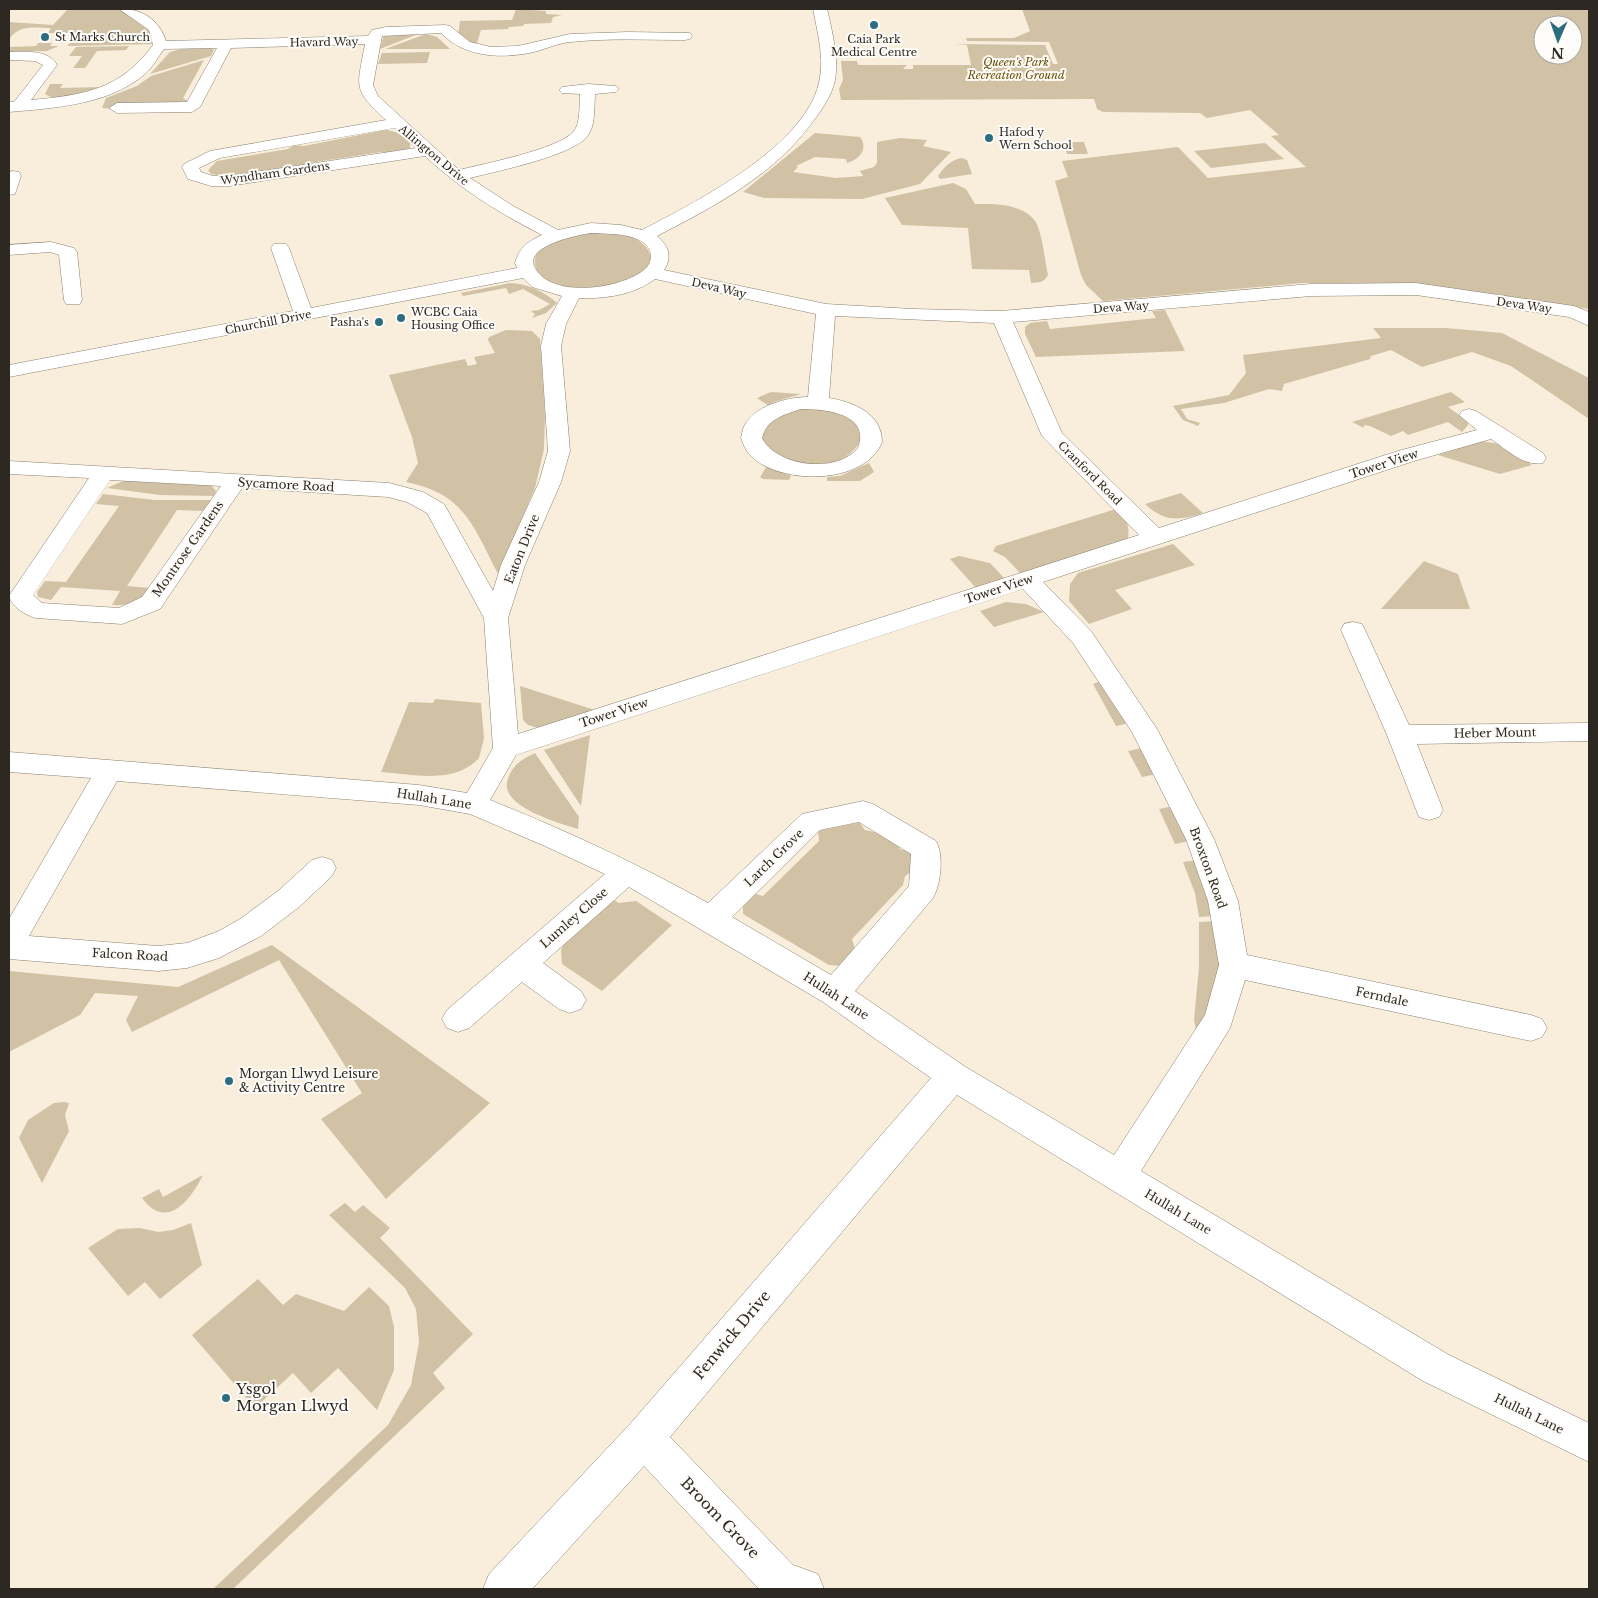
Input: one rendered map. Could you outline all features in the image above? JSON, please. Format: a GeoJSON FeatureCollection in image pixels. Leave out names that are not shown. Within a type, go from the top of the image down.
{"type":"FeatureCollection","features":[{"type":"Feature","properties":{"kind":"street"},"geometry":{"type":"LineString","coordinates":[[14,106],[74,99],[112,87],[140,71],[160,45],[155,28],[131,9]]}},
{"type":"Feature","properties":{"kind":"street"},"geometry":{"type":"LineString","coordinates":[[643,236],[708,203],[730,188],[766,161],[804,125],[825,90],[829,74],[820,9]]}},
{"type":"Feature","properties":{"kind":"street","name":"Havard Way"},"geometry":{"type":"LineString","coordinates":[[160,45],[373,40],[377,33],[448,22],[453,41],[474,49],[501,51],[525,49],[566,38],[685,35]]}},
{"type":"Feature","properties":{"kind":"street","name":"Allington Drive"},"geometry":{"type":"LineString","coordinates":[[373,40],[365,85],[371,98],[396,123],[456,176],[506,210],[555,235]]}},
{"type":"Feature","properties":{"kind":"street"},"geometry":{"type":"LineString","coordinates":[[117,108],[192,107],[226,44]]}},
{"type":"Feature","properties":{"kind":"street"},"geometry":{"type":"LineString","coordinates":[[9,56],[42,58],[48,61],[50,65],[14,106]]}},
{"type":"Feature","properties":{"kind":"street"},"geometry":{"type":"LineString","coordinates":[[567,90],[611,89]]}},
{"type":"Feature","properties":{"kind":"street"},"geometry":{"type":"LineString","coordinates":[[456,176],[557,148],[579,136],[584,128],[588,90]]}},
{"type":"Feature","properties":{"kind":"street","name":"Wyndham Gardens"},"geometry":{"type":"LineString","coordinates":[[396,123],[216,154],[199,160],[190,167],[194,176],[211,181],[229,181],[428,151]]}},
{"type":"Feature","properties":{"kind":"street"},"geometry":{"type":"LineString","coordinates":[[591,228],[628,231],[643,236],[654,244],[660,253],[660,263],[652,273],[638,282],[619,289],[596,293],[573,293],[536,282],[527,272],[524,262],[529,252],[539,242],[555,235],[591,228]]}},
{"type":"Feature","properties":{"kind":"street"},"geometry":{"type":"LineString","coordinates":[[300,246],[272,250],[304,315]]}},
{"type":"Feature","properties":{"kind":"street"},"geometry":{"type":"LineString","coordinates":[[9,250],[52,247],[68,252],[73,300]]}},
{"type":"Feature","properties":{"kind":"street","name":"Churchill Drive"},"geometry":{"type":"LineString","coordinates":[[9,371],[527,272]]}},
{"type":"Feature","properties":{"kind":"street","name":"Deva Way"},"geometry":{"type":"LineString","coordinates":[[652,273],[826,310],[913,315],[1001,317],[1311,290],[1416,289],[1574,312],[1589,320]]}},
{"type":"Feature","properties":{"kind":"street","name":"Eaton Drive"},"geometry":{"type":"LineString","coordinates":[[506,748],[496,618],[513,565],[550,482],[559,451],[551,346],[556,324],[573,293]]}},
{"type":"Feature","properties":{"kind":"street"},"geometry":{"type":"LineString","coordinates":[[818,403],[826,310]]}},
{"type":"Feature","properties":{"kind":"street","name":"Cranford Road"},"geometry":{"type":"LineString","coordinates":[[1001,317],[1053,436],[1155,538]]}},
{"type":"Feature","properties":{"kind":"street"},"geometry":{"type":"LineString","coordinates":[[818,403],[838,406],[854,412],[866,422],[872,433],[872,444],[864,456],[850,464],[832,470],[811,472],[782,467],[760,455],[753,445],[751,434],[756,423],[767,414],[782,407],[818,403]]}},
{"type":"Feature","properties":{"kind":"street"},"geometry":{"type":"LineString","coordinates":[[1469,415],[1535,458]]}},
{"type":"Feature","properties":{"kind":"street","name":"Tower View"},"geometry":{"type":"LineString","coordinates":[[506,748],[1406,456],[1493,432]]}},
{"type":"Feature","properties":{"kind":"street","name":"Sycamore Road"},"geometry":{"type":"LineString","coordinates":[[9,467],[389,490],[415,497],[436,509],[496,618]]}},
{"type":"Feature","properties":{"kind":"street","name":"Montrose Gardens"},"geometry":{"type":"LineString","coordinates":[[103,474],[20,597],[36,610],[122,616],[151,603],[235,482]]}},
{"type":"Feature","properties":{"kind":"street","name":"Broxton Road"},"geometry":{"type":"LineString","coordinates":[[1028,580],[1082,637],[1144,729],[1200,839],[1223,901],[1234,965],[1219,1019],[1119,1177]]}},
{"type":"Feature","properties":{"kind":"street"},"geometry":{"type":"LineString","coordinates":[[1353,630],[1400,735],[1428,810]]}},
{"type":"Feature","properties":{"kind":"street","name":"Heber Mount"},"geometry":{"type":"LineString","coordinates":[[1400,735],[1589,732]]}},
{"type":"Feature","properties":{"kind":"street"},"geometry":{"type":"LineString","coordinates":[[474,805],[506,748]]}},
{"type":"Feature","properties":{"kind":"street","name":"Hullah Lane"},"geometry":{"type":"LineString","coordinates":[[9,762],[419,795],[474,805],[557,839],[627,872],[711,919],[834,993],[953,1076],[1436,1368],[1589,1443]]}},
{"type":"Feature","properties":{"kind":"street","name":"Falcon Road"},"geometry":{"type":"LineString","coordinates":[[110,769],[9,946],[164,959],[186,955],[223,943],[263,919],[306,900],[322,868]]}},
{"type":"Feature","properties":{"kind":"street","name":"Larch Grove"},"geometry":{"type":"LineString","coordinates":[[711,919],[812,821],[863,811],[926,849],[923,890],[834,993]]}},
{"type":"Feature","properties":{"kind":"street","name":"Lumley Close"},"geometry":{"type":"LineString","coordinates":[[458,1019],[627,872]]}},
{"type":"Feature","properties":{"kind":"street"},"geometry":{"type":"LineString","coordinates":[[521,964],[570,1000]]}},
{"type":"Feature","properties":{"kind":"street","name":"Ferndale"},"geometry":{"type":"LineString","coordinates":[[1234,965],[1531,1028]]}},
{"type":"Feature","properties":{"kind":"street","name":"Fenwick Drive"},"geometry":{"type":"LineString","coordinates":[[504,1589],[644,1438],[953,1076]]}},
{"type":"Feature","properties":{"kind":"street","name":"Broom Grove"},"geometry":{"type":"LineString","coordinates":[[644,1438],[779,1580],[803,1589]]}},
{"type":"Feature","properties":{"kind":"green space"},"geometry":{"type":"Polygon","coordinates":[[[68,9],[119,9],[153,28],[154,44],[67,46],[80,33],[48,33],[51,28],[23,29],[9,39],[9,22],[53,25],[68,9]]]}},
{"type":"Feature","properties":{"kind":"green space"},"geometry":{"type":"Polygon","coordinates":[[[516,9],[546,11],[546,14],[562,15],[553,17],[551,23],[524,24],[523,26],[509,27],[508,29],[481,30],[477,43],[467,43],[458,36],[460,21],[512,20],[516,9]]]}},
{"type":"Feature","properties":{"kind":"green space","name":"Queen's Park Recreation Ground"},"geometry":{"type":"Polygon","coordinates":[[[1022,9],[1589,9],[1589,309],[1412,283],[1302,283],[1103,301],[1086,285],[1081,275],[1055,181],[1068,177],[1062,161],[1178,147],[1208,178],[1306,167],[1271,136],[1279,135],[1250,110],[1207,118],[1200,113],[1103,112],[1097,109],[1094,99],[841,100],[839,89],[843,80],[841,61],[857,61],[858,65],[907,65],[903,69],[913,69],[913,65],[971,65],[967,45],[954,44],[1045,45],[1053,64],[1058,64],[1049,42],[967,41],[966,38],[1014,38],[1030,31],[1022,9]]]}},
{"type":"Feature","properties":{"kind":"green space"},"geometry":{"type":"Polygon","coordinates":[[[423,32],[380,49],[384,35],[423,32]]]}},
{"type":"Feature","properties":{"kind":"green space"},"geometry":{"type":"Polygon","coordinates":[[[426,34],[437,37],[450,49],[385,49],[426,34]]]}},
{"type":"Feature","properties":{"kind":"green space"},"geometry":{"type":"Polygon","coordinates":[[[38,43],[52,43],[50,46],[59,46],[47,51],[9,52],[9,47],[36,46],[38,43]]]}},
{"type":"Feature","properties":{"kind":"green space"},"geometry":{"type":"Polygon","coordinates":[[[129,46],[126,50],[97,51],[85,68],[73,68],[82,56],[69,56],[76,47],[129,46]]]}},
{"type":"Feature","properties":{"kind":"green space"},"geometry":{"type":"Polygon","coordinates":[[[210,48],[214,50],[211,56],[150,74],[170,52],[181,49],[210,48]]]}},
{"type":"Feature","properties":{"kind":"green space"},"geometry":{"type":"Polygon","coordinates":[[[430,52],[427,63],[378,64],[382,53],[430,52]]]}},
{"type":"Feature","properties":{"kind":"green space"},"geometry":{"type":"Polygon","coordinates":[[[204,60],[183,98],[188,101],[115,109],[102,108],[106,98],[137,86],[151,76],[204,60]]]}},
{"type":"Feature","properties":{"kind":"green space"},"geometry":{"type":"Polygon","coordinates":[[[50,84],[63,84],[60,88],[102,87],[73,96],[58,98],[45,94],[50,84]]]}},
{"type":"Feature","properties":{"kind":"green space"},"geometry":{"type":"Polygon","coordinates":[[[385,130],[396,132],[402,136],[410,143],[410,148],[396,153],[381,152],[309,163],[302,167],[228,177],[211,174],[208,170],[217,161],[288,149],[294,145],[304,146],[385,130]]]}},
{"type":"Feature","properties":{"kind":"green space"},"geometry":{"type":"Polygon","coordinates":[[[815,133],[860,137],[863,141],[863,149],[859,156],[847,163],[846,159],[815,157],[796,166],[798,167],[793,172],[836,178],[863,176],[860,171],[874,167],[877,163],[877,142],[900,138],[927,140],[923,146],[951,152],[920,184],[862,199],[764,198],[743,192],[815,133]]]}},
{"type":"Feature","properties":{"kind":"green space"},"geometry":{"type":"Polygon","coordinates":[[[1064,142],[1084,142],[1088,154],[1067,154],[1064,142]]]}},
{"type":"Feature","properties":{"kind":"green space"},"geometry":{"type":"Polygon","coordinates":[[[1265,143],[1284,159],[1211,168],[1194,151],[1265,143]]]}},
{"type":"Feature","properties":{"kind":"green space"},"geometry":{"type":"Polygon","coordinates":[[[962,158],[967,160],[972,174],[940,179],[938,176],[946,167],[955,160],[962,158]]]}},
{"type":"Feature","properties":{"kind":"green space"},"geometry":{"type":"Polygon","coordinates":[[[953,183],[966,189],[975,204],[991,204],[1015,208],[1023,211],[1035,221],[1041,239],[1048,275],[1045,279],[1041,282],[1031,283],[1029,270],[972,269],[968,228],[902,225],[885,198],[953,183]]]}},
{"type":"Feature","properties":{"kind":"green space"},"geometry":{"type":"Polygon","coordinates":[[[581,232],[610,232],[629,236],[644,245],[649,252],[651,258],[649,265],[643,272],[624,283],[592,288],[561,285],[551,282],[540,274],[535,264],[537,253],[548,243],[581,232]]]}},
{"type":"Feature","properties":{"kind":"green space"},"geometry":{"type":"Polygon","coordinates":[[[510,283],[535,289],[557,303],[546,313],[532,318],[535,314],[531,311],[539,310],[550,304],[523,289],[509,294],[506,288],[463,296],[461,293],[510,283]]]}},
{"type":"Feature","properties":{"kind":"green space"},"geometry":{"type":"Polygon","coordinates":[[[1165,310],[1185,351],[1036,357],[1025,334],[1025,327],[1030,323],[1047,321],[1050,329],[1156,318],[1152,311],[1165,310]]]}},
{"type":"Feature","properties":{"kind":"green space"},"geometry":{"type":"Polygon","coordinates":[[[1373,328],[1446,328],[1502,333],[1589,378],[1589,419],[1511,366],[1472,352],[1422,367],[1391,350],[1371,356],[1370,359],[1284,384],[1282,391],[1269,389],[1224,403],[1181,409],[1187,419],[1200,423],[1198,426],[1183,420],[1173,406],[1229,395],[1246,373],[1243,355],[1381,338],[1373,328]]]}},
{"type":"Feature","properties":{"kind":"green space"},"geometry":{"type":"Polygon","coordinates":[[[506,330],[532,331],[540,339],[545,415],[544,449],[535,488],[498,574],[465,514],[442,495],[426,487],[406,482],[418,463],[412,437],[389,375],[465,359],[468,366],[477,364],[474,357],[495,353],[488,340],[489,337],[506,330]]]}},
{"type":"Feature","properties":{"kind":"green space"},"geometry":{"type":"Polygon","coordinates":[[[771,392],[801,394],[774,402],[769,406],[757,398],[771,392]]]}},
{"type":"Feature","properties":{"kind":"green space"},"geometry":{"type":"Polygon","coordinates":[[[1451,392],[1465,402],[1448,407],[1468,421],[1468,425],[1462,432],[1448,422],[1408,435],[1403,431],[1391,436],[1370,426],[1364,425],[1364,428],[1352,422],[1451,392]]]}},
{"type":"Feature","properties":{"kind":"green space"},"geometry":{"type":"Polygon","coordinates":[[[811,408],[840,414],[856,424],[861,436],[856,448],[843,458],[824,464],[802,464],[775,455],[762,439],[768,424],[787,412],[811,408]]]}},
{"type":"Feature","properties":{"kind":"green space"},"geometry":{"type":"Polygon","coordinates":[[[1481,441],[1499,444],[1532,465],[1500,474],[1438,455],[1481,441]]]}},
{"type":"Feature","properties":{"kind":"green space"},"geometry":{"type":"Polygon","coordinates":[[[869,463],[874,472],[860,481],[827,481],[827,477],[840,476],[869,463]]]}},
{"type":"Feature","properties":{"kind":"green space"},"geometry":{"type":"Polygon","coordinates":[[[767,466],[791,476],[789,480],[763,479],[760,477],[767,466]]]}},
{"type":"Feature","properties":{"kind":"green space"},"geometry":{"type":"Polygon","coordinates":[[[123,481],[204,484],[212,486],[216,491],[214,496],[160,495],[107,488],[123,481]]]}},
{"type":"Feature","properties":{"kind":"green space"},"geometry":{"type":"Polygon","coordinates":[[[1181,493],[1203,513],[1186,518],[1165,517],[1145,504],[1181,493]]]}},
{"type":"Feature","properties":{"kind":"green space"},"geometry":{"type":"Polygon","coordinates":[[[103,494],[155,500],[211,500],[204,511],[177,510],[127,586],[150,588],[138,600],[129,604],[112,605],[120,591],[61,587],[51,600],[38,597],[37,592],[45,581],[66,582],[119,506],[96,504],[103,494]]]}},
{"type":"Feature","properties":{"kind":"green space"},"geometry":{"type":"Polygon","coordinates":[[[1116,509],[1125,518],[1128,525],[1128,538],[1120,544],[1043,570],[1040,567],[1020,573],[1005,557],[993,551],[996,546],[1116,509]]]}},
{"type":"Feature","properties":{"kind":"green space"},"geometry":{"type":"Polygon","coordinates":[[[1173,544],[1195,565],[1115,590],[1132,609],[1089,624],[1069,601],[1070,584],[1078,573],[1173,544]]]}},
{"type":"Feature","properties":{"kind":"green space"},"geometry":{"type":"Polygon","coordinates":[[[959,556],[990,563],[1005,579],[976,588],[950,559],[959,556]]]}},
{"type":"Feature","properties":{"kind":"green space"},"geometry":{"type":"Polygon","coordinates":[[[1424,561],[1458,574],[1470,609],[1381,609],[1424,561]]]}},
{"type":"Feature","properties":{"kind":"green space"},"geometry":{"type":"Polygon","coordinates":[[[1006,602],[1026,604],[1044,612],[994,627],[980,611],[1006,602]]]}},
{"type":"Feature","properties":{"kind":"green space"},"geometry":{"type":"Polygon","coordinates":[[[1101,681],[1129,723],[1116,726],[1093,684],[1101,681]]]}},
{"type":"Feature","properties":{"kind":"green space"},"geometry":{"type":"Polygon","coordinates":[[[520,686],[604,713],[538,728],[528,725],[523,720],[520,686]]]}},
{"type":"Feature","properties":{"kind":"green space"},"geometry":{"type":"Polygon","coordinates":[[[435,699],[481,703],[484,738],[479,758],[458,772],[445,775],[419,776],[381,772],[409,702],[433,703],[435,699]]]}},
{"type":"Feature","properties":{"kind":"green space"},"geometry":{"type":"Polygon","coordinates":[[[590,735],[581,806],[544,750],[590,735]]]}},
{"type":"Feature","properties":{"kind":"green space"},"geometry":{"type":"Polygon","coordinates":[[[1142,748],[1157,774],[1142,777],[1128,751],[1142,748]]]}},
{"type":"Feature","properties":{"kind":"green space"},"geometry":{"type":"Polygon","coordinates":[[[535,753],[579,817],[578,829],[532,812],[512,797],[507,789],[508,779],[512,770],[518,763],[535,753]]]}},
{"type":"Feature","properties":{"kind":"green space"},"geometry":{"type":"Polygon","coordinates":[[[1174,806],[1189,841],[1175,844],[1159,809],[1174,806]]]}},
{"type":"Feature","properties":{"kind":"green space"},"geometry":{"type":"Polygon","coordinates":[[[859,822],[865,830],[885,837],[901,850],[912,850],[917,868],[905,876],[903,885],[852,939],[856,952],[842,966],[829,965],[743,914],[743,906],[752,893],[763,896],[819,841],[818,831],[828,825],[859,822]]]}},
{"type":"Feature","properties":{"kind":"green space"},"geometry":{"type":"Polygon","coordinates":[[[1198,860],[1215,916],[1199,917],[1195,893],[1183,862],[1198,860]]]}},
{"type":"Feature","properties":{"kind":"green space"},"geometry":{"type":"Polygon","coordinates":[[[612,899],[619,903],[636,901],[672,925],[602,991],[562,964],[561,950],[564,942],[612,899]]]}},
{"type":"Feature","properties":{"kind":"green space"},"geometry":{"type":"Polygon","coordinates":[[[1217,921],[1224,953],[1211,1013],[1196,1030],[1194,1020],[1199,967],[1199,922],[1217,921]]]}},
{"type":"Feature","properties":{"kind":"green space"},"geometry":{"type":"Polygon","coordinates":[[[272,945],[490,1103],[386,1199],[321,1119],[362,1093],[279,960],[132,1032],[126,1020],[138,996],[95,993],[80,1015],[9,1052],[9,971],[178,987],[272,945]]]}},
{"type":"Feature","properties":{"kind":"green space"},"geometry":{"type":"Polygon","coordinates":[[[54,1103],[69,1103],[65,1115],[69,1131],[42,1183],[19,1138],[28,1120],[54,1103]]]}},
{"type":"Feature","properties":{"kind":"green space"},"geometry":{"type":"Polygon","coordinates":[[[203,1175],[185,1202],[169,1212],[160,1212],[151,1208],[142,1198],[159,1189],[163,1197],[203,1175]]]}},
{"type":"Feature","properties":{"kind":"green space"},"geometry":{"type":"Polygon","coordinates":[[[345,1203],[355,1212],[363,1205],[390,1228],[380,1238],[473,1334],[433,1373],[445,1388],[233,1589],[213,1589],[388,1425],[411,1385],[419,1342],[416,1309],[405,1288],[329,1215],[345,1203]]]}},
{"type":"Feature","properties":{"kind":"green space"},"geometry":{"type":"Polygon","coordinates":[[[191,1223],[202,1265],[160,1299],[145,1282],[128,1296],[88,1248],[118,1229],[140,1228],[158,1232],[173,1230],[191,1223]]]}},
{"type":"Feature","properties":{"kind":"green space"},"geometry":{"type":"Polygon","coordinates":[[[258,1279],[283,1305],[296,1294],[344,1311],[369,1287],[389,1306],[394,1327],[394,1370],[377,1410],[338,1368],[311,1393],[293,1373],[255,1408],[192,1335],[258,1279]]]}},
{"type":"Feature","properties":{"kind":"place","name":"Caia Park Medical Centre"},"geometry":{"type":"Point","coordinates":[874,25]}},
{"type":"Feature","properties":{"kind":"place","name":"St Marks Church"},"geometry":{"type":"Point","coordinates":[45,37]}},
{"type":"Feature","properties":{"kind":"place","name":"Hafod y Wern School"},"geometry":{"type":"Point","coordinates":[989,138]}},
{"type":"Feature","properties":{"kind":"place","name":"WCBC Caia Housing Office"},"geometry":{"type":"Point","coordinates":[401,318]}},
{"type":"Feature","properties":{"kind":"place","name":"Pasha's"},"geometry":{"type":"Point","coordinates":[379,322]}},
{"type":"Feature","properties":{"kind":"place","name":"Morgan Llwyd Leisure & Activity Centre"},"geometry":{"type":"Point","coordinates":[229,1081]}},
{"type":"Feature","properties":{"kind":"place","name":"Ysgol Morgan Llwyd"},"geometry":{"type":"Point","coordinates":[226,1398]}}]}
